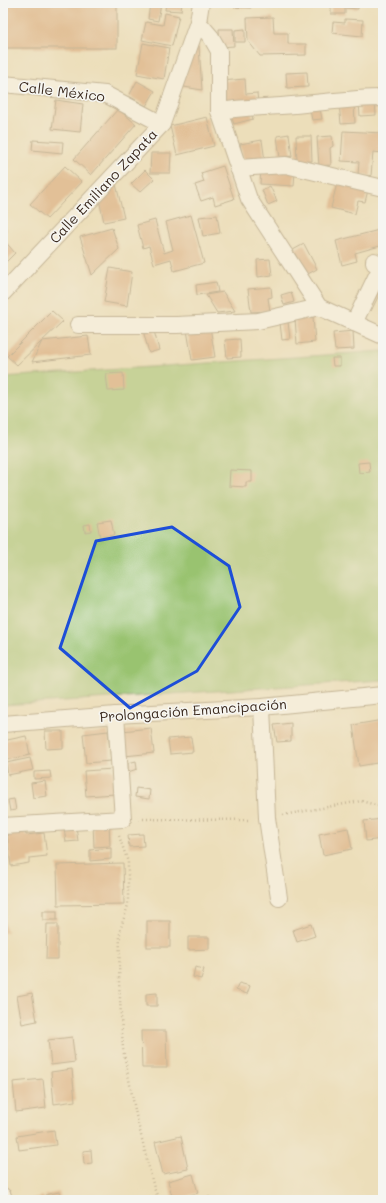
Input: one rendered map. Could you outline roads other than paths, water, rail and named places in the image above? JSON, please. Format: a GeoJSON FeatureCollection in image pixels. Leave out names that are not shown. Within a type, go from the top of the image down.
{"type":"FeatureCollection","features":[{"type":"Feature","properties":{"kind":"street","name":"Calle Emiliano Zapata"},"geometry":{"type":"LineString","coordinates":[[3,293],[162,124],[198,22],[201,3]]}},
{"type":"Feature","properties":{"kind":"street"},"geometry":{"type":"LineString","coordinates":[[198,22],[211,36],[219,51],[219,111],[249,198],[319,307],[383,336]]}},
{"type":"Feature","properties":{"kind":"street","name":"Calle México"},"geometry":{"type":"LineString","coordinates":[[3,84],[105,94],[162,124]]}},
{"type":"Feature","properties":{"kind":"street"},"geometry":{"type":"LineString","coordinates":[[219,111],[256,106],[280,106],[361,98],[383,98]]}},
{"type":"Feature","properties":{"kind":"street"},"geometry":{"type":"LineString","coordinates":[[238,168],[286,165],[383,188]]}},
{"type":"Feature","properties":{"kind":"street"},"geometry":{"type":"LineString","coordinates":[[354,323],[375,267]]}},
{"type":"Feature","properties":{"kind":"street"},"geometry":{"type":"LineString","coordinates":[[78,325],[177,325],[258,321],[319,307]]}},
{"type":"Feature","properties":{"kind":"street","name":"Prolongación Emancipación"},"geometry":{"type":"LineString","coordinates":[[3,724],[116,715],[262,707],[383,695]]}},
{"type":"Feature","properties":{"kind":"street"},"geometry":{"type":"LineString","coordinates":[[262,707],[267,818],[279,898]]}},
{"type":"Feature","properties":{"kind":"street"},"geometry":{"type":"LineString","coordinates":[[3,826],[124,819],[116,715]]}},
{"type":"Feature","properties":{"kind":"street"},"geometry":{"type":"LineString","coordinates":[[3,1196],[4,1200]]}}]}
